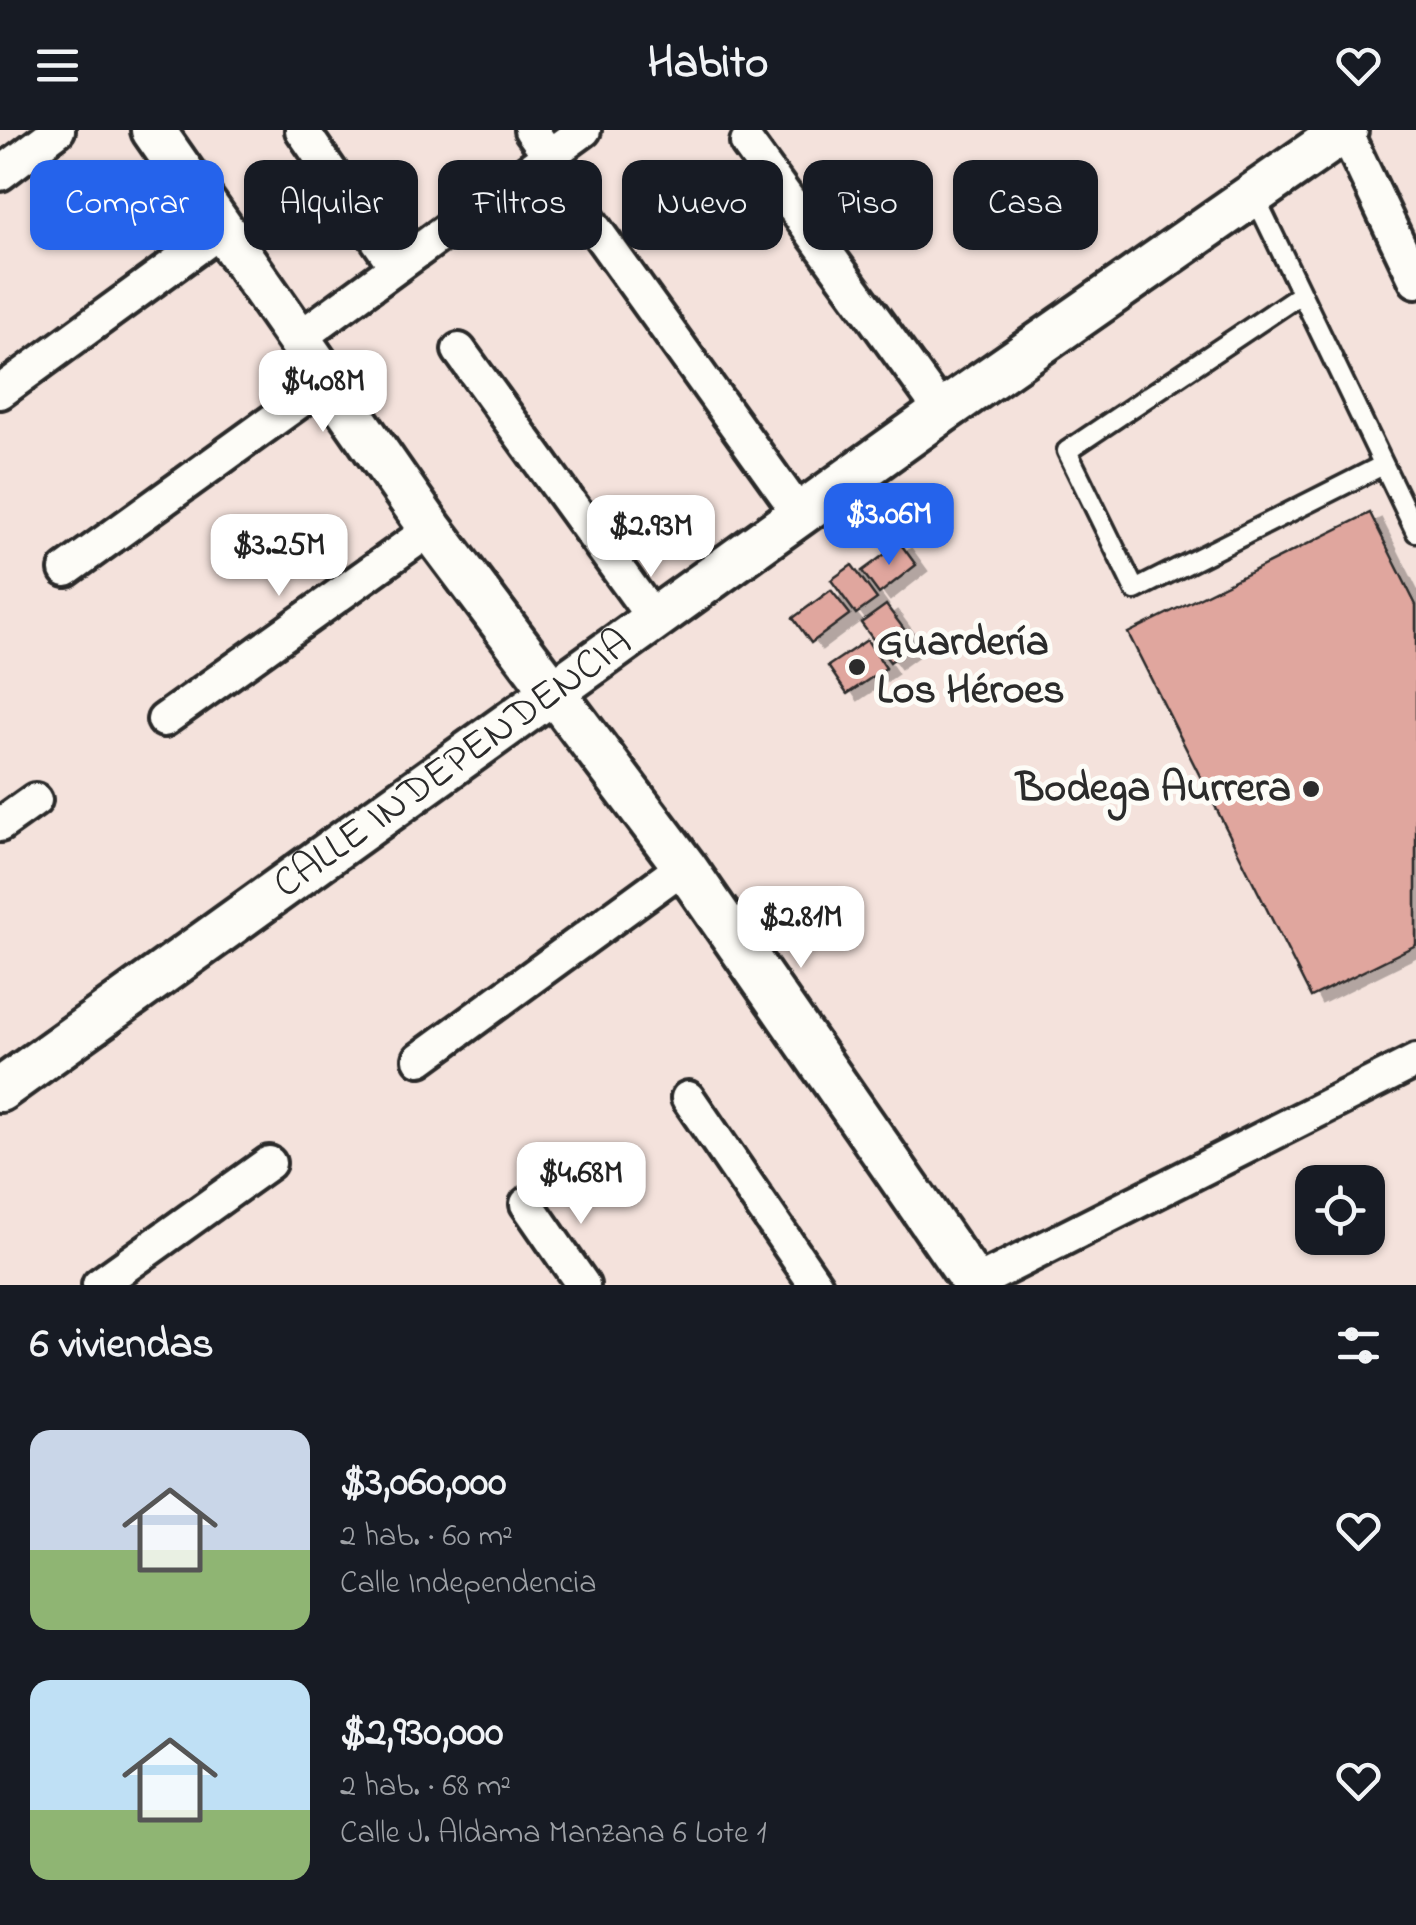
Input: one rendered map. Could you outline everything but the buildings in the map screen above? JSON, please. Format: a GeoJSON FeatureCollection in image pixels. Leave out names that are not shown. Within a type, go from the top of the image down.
{"type":"FeatureCollection","features":[{"type":"Feature","properties":{"kind":"street"},"geometry":{"type":"LineString","coordinates":[[0,174],[58,130]]}},
{"type":"Feature","properties":{"kind":"street"},"geometry":{"type":"LineString","coordinates":[[153,130],[174,160]]}},
{"type":"Feature","properties":{"kind":"street"},"geometry":{"type":"LineString","coordinates":[[302,130],[396,267]]}},
{"type":"Feature","properties":{"kind":"street"},"geometry":{"type":"LineString","coordinates":[[299,338],[396,267],[540,143],[584,130]]}},
{"type":"Feature","properties":{"kind":"street"},"geometry":{"type":"LineString","coordinates":[[1345,130],[1416,280]]}},
{"type":"Feature","properties":{"kind":"street","name":"CALLE INDEPENDENCIA"},"geometry":{"type":"LineString","coordinates":[[0,1090],[656,622],[942,412],[1255,197],[1345,130]]}},
{"type":"Feature","properties":{"kind":"street"},"geometry":{"type":"LineString","coordinates":[[747,143],[942,412]]}},
{"type":"Feature","properties":{"kind":"street"},"geometry":{"type":"LineString","coordinates":[[224,232],[430,528],[684,866],[974,1285],[1416,1061]]}},
{"type":"Feature","properties":{"kind":"street"},"geometry":{"type":"LineString","coordinates":[[602,239],[801,516]]}},
{"type":"Feature","properties":{"kind":"street"},"geometry":{"type":"LineString","coordinates":[[0,392],[193,250]]}},
{"type":"Feature","properties":{"kind":"street"},"geometry":{"type":"LineString","coordinates":[[459,350],[656,622]]}},
{"type":"Feature","properties":{"kind":"street"},"geometry":{"type":"LineString","coordinates":[[66,570],[329,380]]}},
{"type":"Feature","properties":{"kind":"street"},"geometry":{"type":"LineString","coordinates":[[164,720],[430,528]]}},
{"type":"Feature","properties":{"kind":"street"},"geometry":{"type":"LineString","coordinates":[[0,825],[35,800]]}},
{"type":"Feature","properties":{"kind":"street"},"geometry":{"type":"LineString","coordinates":[[420,1059],[684,866]]}},
{"type":"Feature","properties":{"kind":"street"},"geometry":{"type":"LineString","coordinates":[[688,1098],[816,1285]]}},
{"type":"Feature","properties":{"kind":"street"},"geometry":{"type":"LineString","coordinates":[[98,1285],[269,1163]]}},
{"type":"Feature","properties":{"kind":"street"},"geometry":{"type":"LineString","coordinates":[[527,1204],[583,1285]]}},
{"type":"Feature","properties":{"kind":"lane"},"geometry":{"type":"LineString","coordinates":[[1255,197],[1416,532]]}},
{"type":"Feature","properties":{"kind":"lane"},"geometry":{"type":"LineString","coordinates":[[1301,294],[1068,452],[1076,469],[1135,590],[1384,465]]}},
{"type":"Feature","properties":{"kind":"place","name":"Guardería Los Héroes"},"geometry":{"type":"Point","coordinates":[857,667]}},
{"type":"Feature","properties":{"kind":"place","name":"Bodega Aurrera"},"geometry":{"type":"Point","coordinates":[1311,789]}}]}
